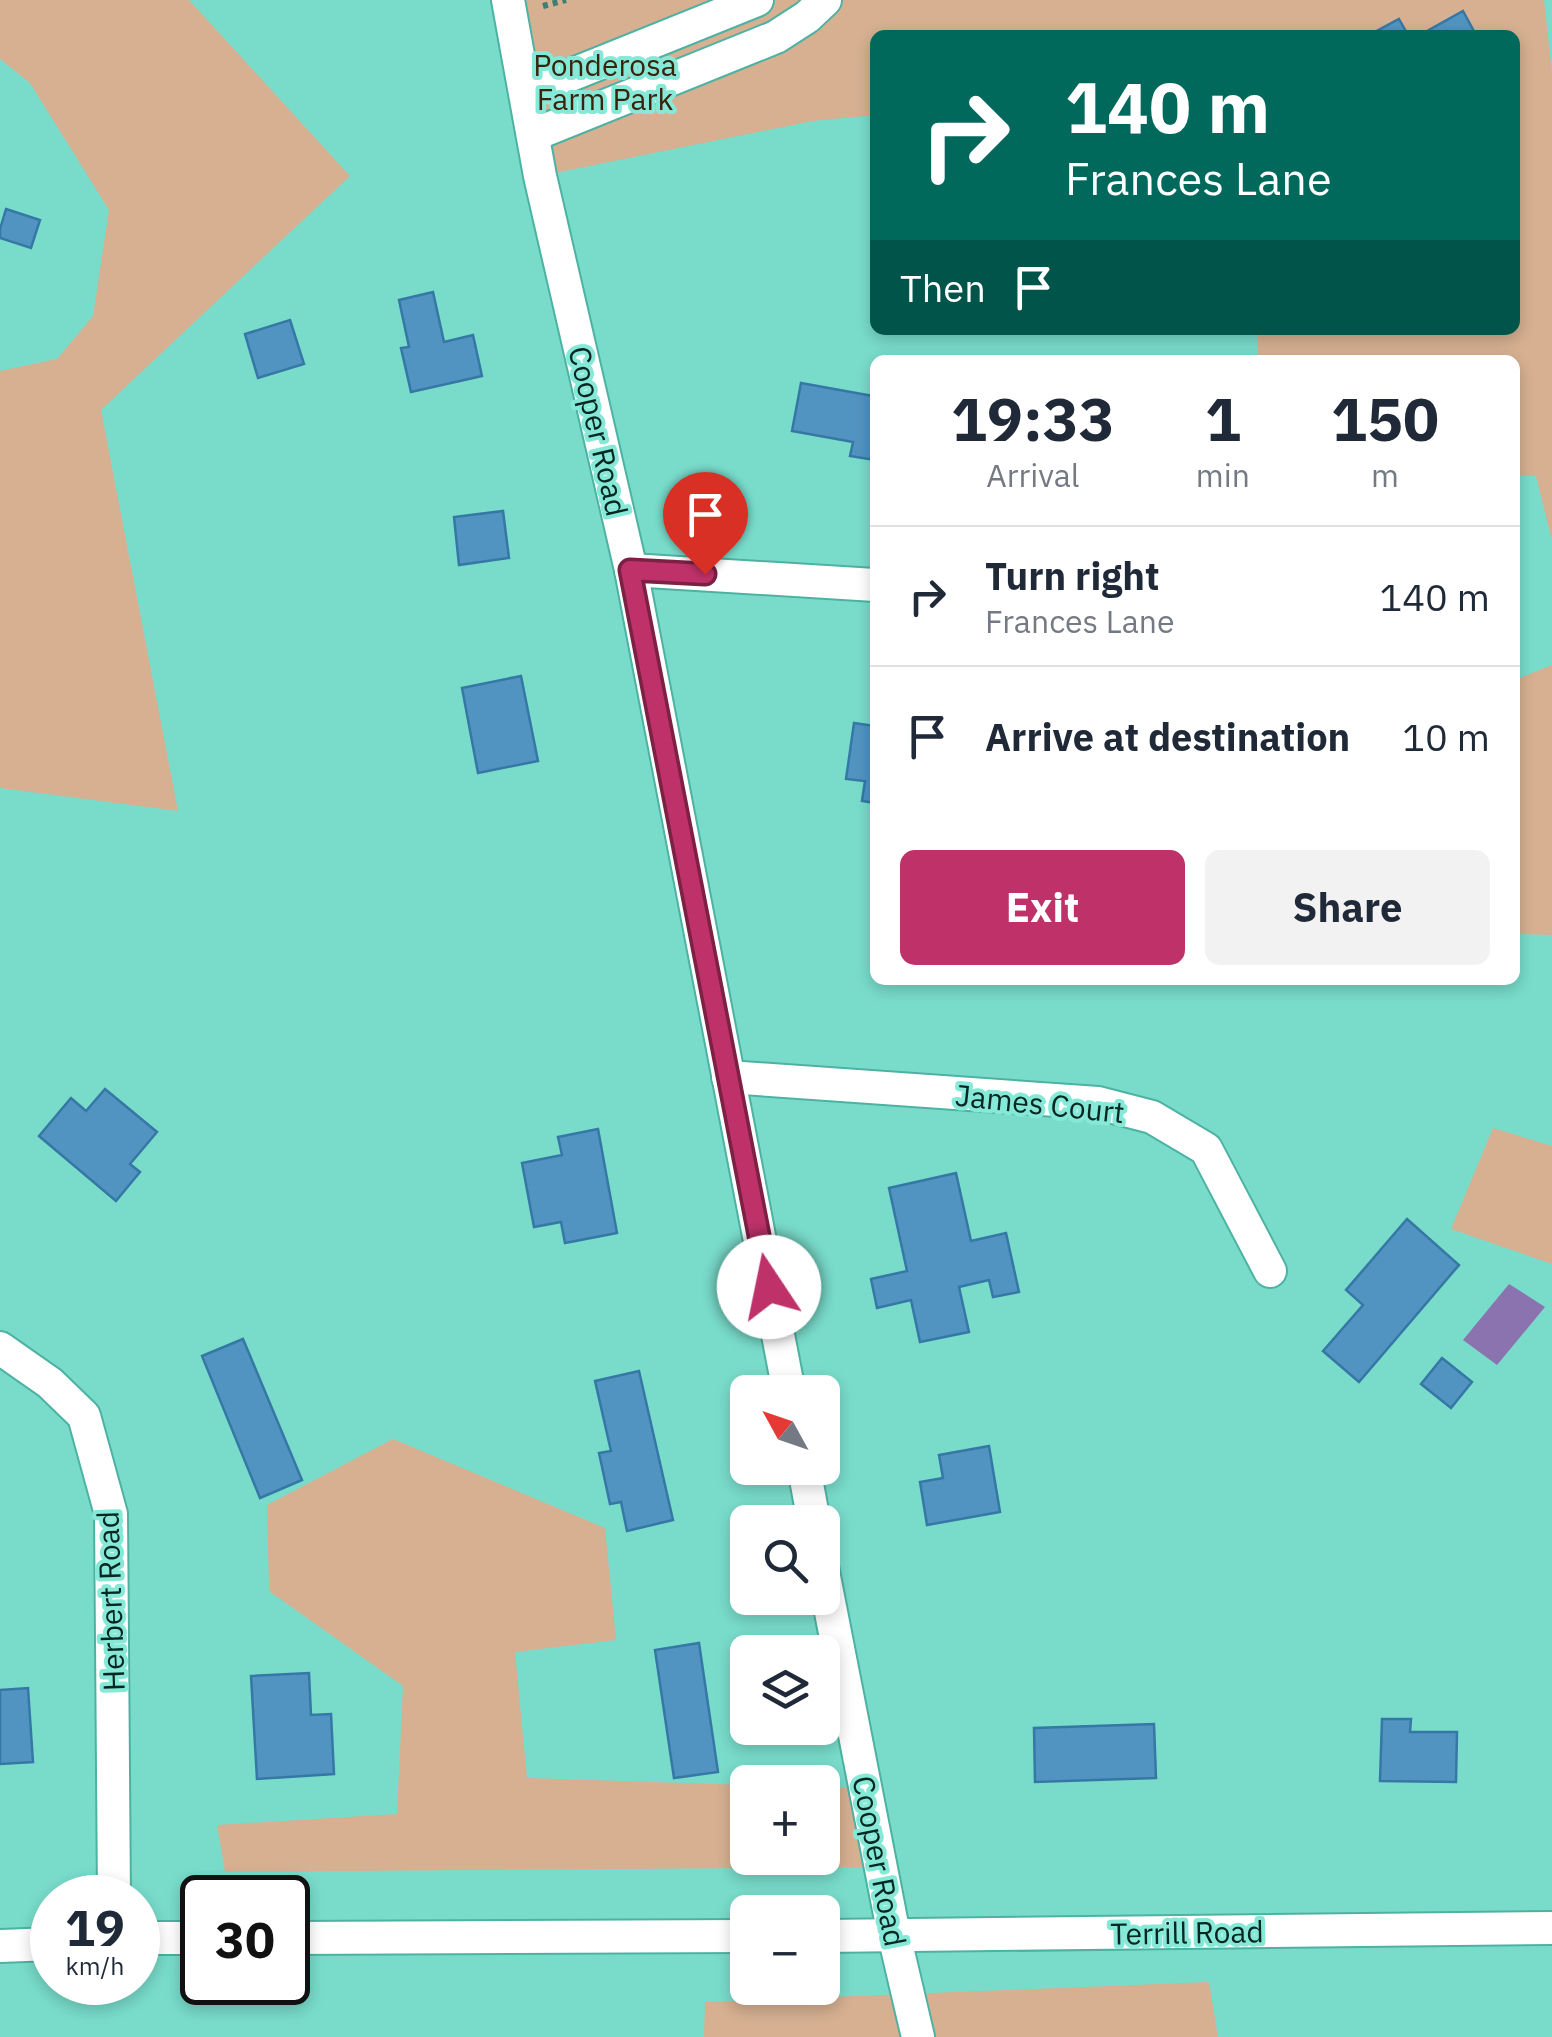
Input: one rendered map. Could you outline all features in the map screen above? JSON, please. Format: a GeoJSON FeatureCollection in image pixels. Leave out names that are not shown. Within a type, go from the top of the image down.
{"type":"FeatureCollection","features":[{"type":"Feature","properties":{"kind":"street","name":"Cooper Road"},"geometry":{"type":"LineString","coordinates":[[508,0],[540,176],[630,570],[786,1375]]}},
{"type":"Feature","properties":{"kind":"street"},"geometry":{"type":"LineString","coordinates":[[533,134],[760,43],[808,17],[825,0]]}},
{"type":"Feature","properties":{"kind":"street"},"geometry":{"type":"LineString","coordinates":[[526,94],[750,3],[760,43]]}},
{"type":"Feature","properties":{"kind":"street"},"geometry":{"type":"LineString","coordinates":[[630,570],[870,585]]}},
{"type":"Feature","properties":{"kind":"street","name":"James Court"},"geometry":{"type":"LineString","coordinates":[[728,1076],[1098,1103],[1152,1117],[1206,1149],[1270,1272]]}},
{"type":"Feature","properties":{"kind":"street","name":"Herbert Road"},"geometry":{"type":"LineString","coordinates":[[0,1348],[50,1383],[84,1416],[111,1514],[114,1875]]}},
{"type":"Feature","properties":{"kind":"street","name":"Cooper Road"},"geometry":{"type":"LineString","coordinates":[[832,1615],[894,1936],[918,2037]]}},
{"type":"Feature","properties":{"kind":"street","name":"Terrill Road"},"geometry":{"type":"LineString","coordinates":[[840,1936],[1552,1928]]}},
{"type":"Feature","properties":{"kind":"street"},"geometry":{"type":"LineString","coordinates":[[310,1938],[730,1936]]}},
{"type":"Feature","properties":{"kind":"street"},"geometry":{"type":"LineString","coordinates":[[0,1946],[30,1945]]}},
{"type":"Feature","properties":{"kind":"green space"},"geometry":{"type":"Polygon","coordinates":[[[0,0],[189,0],[350,176],[101,410],[178,811],[0,788],[0,371],[57,359],[93,316],[109,210],[30,83],[0,59],[0,0]]]}},
{"type":"Feature","properties":{"kind":"green space","name":"Ponderosa Farm Park"},"geometry":{"type":"Polygon","coordinates":[[[508,0],[1544,0],[1552,74],[1552,541],[1536,476],[1520,475],[1520,355],[1258,355],[1257,335],[1520,335],[1520,30],[870,30],[870,115],[813,121],[540,176],[508,0]]]}},
{"type":"Feature","properties":{"kind":"green space"},"geometry":{"type":"Polygon","coordinates":[[[1552,665],[1552,935],[1520,934],[1520,678],[1552,665]]]}},
{"type":"Feature","properties":{"kind":"green space"},"geometry":{"type":"Polygon","coordinates":[[[1493,1128],[1552,1146],[1552,1264],[1451,1229],[1493,1128]]]}},
{"type":"Feature","properties":{"kind":"green space"},"geometry":{"type":"Polygon","coordinates":[[[393,1439],[605,1528],[616,1640],[515,1652],[527,1778],[730,1784],[730,1868],[225,1872],[217,1825],[397,1814],[403,1686],[269,1591],[267,1505],[393,1439]]]}},
{"type":"Feature","properties":{"kind":"green space"},"geometry":{"type":"Polygon","coordinates":[[[840,1787],[865,1788],[885,1867],[840,1867],[840,1787]]]}},
{"type":"Feature","properties":{"kind":"green space"},"geometry":{"type":"Polygon","coordinates":[[[1209,1982],[1218,2037],[704,2037],[705,2002],[840,2005],[840,1997],[1209,1982]]]}},
{"type":"Feature","properties":{"kind":"shaded area"},"geometry":{"type":"Polygon","coordinates":[[[1509,1284],[1545,1307],[1497,1365],[1463,1340],[1509,1284]]]}},
{"type":"Feature","properties":{"kind":"building"},"geometry":{"type":"Polygon","coordinates":[[[1463,11],[1473,30],[1429,30],[1463,11]]]}},
{"type":"Feature","properties":{"kind":"building"},"geometry":{"type":"Polygon","coordinates":[[[1399,19],[1405,30],[1378,30],[1399,19]]]}},
{"type":"Feature","properties":{"kind":"building"},"geometry":{"type":"Polygon","coordinates":[[[6,209],[40,220],[31,248],[0,238],[6,209]]]}},
{"type":"Feature","properties":{"kind":"building"},"geometry":{"type":"Polygon","coordinates":[[[433,292],[444,342],[473,335],[482,376],[411,392],[401,348],[409,347],[399,300],[433,292]]]}},
{"type":"Feature","properties":{"kind":"building"},"geometry":{"type":"Polygon","coordinates":[[[290,320],[304,364],[258,378],[245,334],[290,320]]]}},
{"type":"Feature","properties":{"kind":"building"},"geometry":{"type":"Polygon","coordinates":[[[801,383],[870,395],[870,459],[850,456],[853,442],[792,431],[801,383]]]}},
{"type":"Feature","properties":{"kind":"building"},"geometry":{"type":"Polygon","coordinates":[[[503,511],[509,558],[459,565],[454,517],[503,511]]]}},
{"type":"Feature","properties":{"kind":"building"},"geometry":{"type":"Polygon","coordinates":[[[521,676],[538,761],[478,773],[462,688],[521,676]]]}},
{"type":"Feature","properties":{"kind":"building"},"geometry":{"type":"Polygon","coordinates":[[[854,723],[870,725],[870,802],[862,801],[865,781],[846,779],[854,723]]]}},
{"type":"Feature","properties":{"kind":"building"},"geometry":{"type":"Polygon","coordinates":[[[105,1089],[157,1132],[130,1164],[140,1172],[116,1201],[39,1136],[71,1098],[86,1111],[105,1089]]]}},
{"type":"Feature","properties":{"kind":"building"},"geometry":{"type":"Polygon","coordinates":[[[598,1129],[617,1233],[565,1243],[561,1222],[534,1227],[522,1163],[562,1155],[558,1137],[598,1129]]]}},
{"type":"Feature","properties":{"kind":"building"},"geometry":{"type":"Polygon","coordinates":[[[956,1173],[971,1241],[1006,1233],[1019,1292],[993,1297],[989,1280],[959,1287],[969,1332],[920,1342],[911,1300],[877,1308],[871,1279],[907,1271],[889,1188],[956,1173]]]}},
{"type":"Feature","properties":{"kind":"building"},"geometry":{"type":"Polygon","coordinates":[[[1407,1219],[1459,1265],[1359,1382],[1323,1351],[1363,1305],[1346,1290],[1407,1219]]]}},
{"type":"Feature","properties":{"kind":"building"},"geometry":{"type":"Polygon","coordinates":[[[243,1339],[302,1480],[260,1498],[202,1356],[243,1339]]]}},
{"type":"Feature","properties":{"kind":"building"},"geometry":{"type":"Polygon","coordinates":[[[1442,1358],[1472,1382],[1451,1408],[1421,1384],[1442,1358]]]}},
{"type":"Feature","properties":{"kind":"building"},"geometry":{"type":"Polygon","coordinates":[[[639,1371],[673,1520],[627,1531],[621,1502],[610,1504],[599,1453],[611,1451],[595,1381],[639,1371]]]}},
{"type":"Feature","properties":{"kind":"building"},"geometry":{"type":"Polygon","coordinates":[[[989,1446],[1000,1512],[927,1525],[920,1482],[943,1478],[939,1455],[989,1446]]]}},
{"type":"Feature","properties":{"kind":"building"},"geometry":{"type":"Polygon","coordinates":[[[699,1643],[718,1772],[674,1778],[655,1650],[699,1643]]]}},
{"type":"Feature","properties":{"kind":"building"},"geometry":{"type":"Polygon","coordinates":[[[309,1673],[311,1715],[331,1714],[334,1774],[257,1779],[251,1676],[309,1673]]]}},
{"type":"Feature","properties":{"kind":"building"},"geometry":{"type":"Polygon","coordinates":[[[28,1688],[33,1762],[0,1764],[0,1690],[28,1688]]]}},
{"type":"Feature","properties":{"kind":"building"},"geometry":{"type":"Polygon","coordinates":[[[1382,1719],[1411,1719],[1410,1732],[1457,1732],[1456,1782],[1380,1781],[1382,1719]]]}},
{"type":"Feature","properties":{"kind":"building"},"geometry":{"type":"Polygon","coordinates":[[[1154,1724],[1156,1778],[1035,1782],[1034,1728],[1154,1724]]]}},
{"type":"Feature","properties":{"kind":"route"},"geometry":{"type":"LineString","coordinates":[[705,574],[630,570],[769,1287]]}}]}
